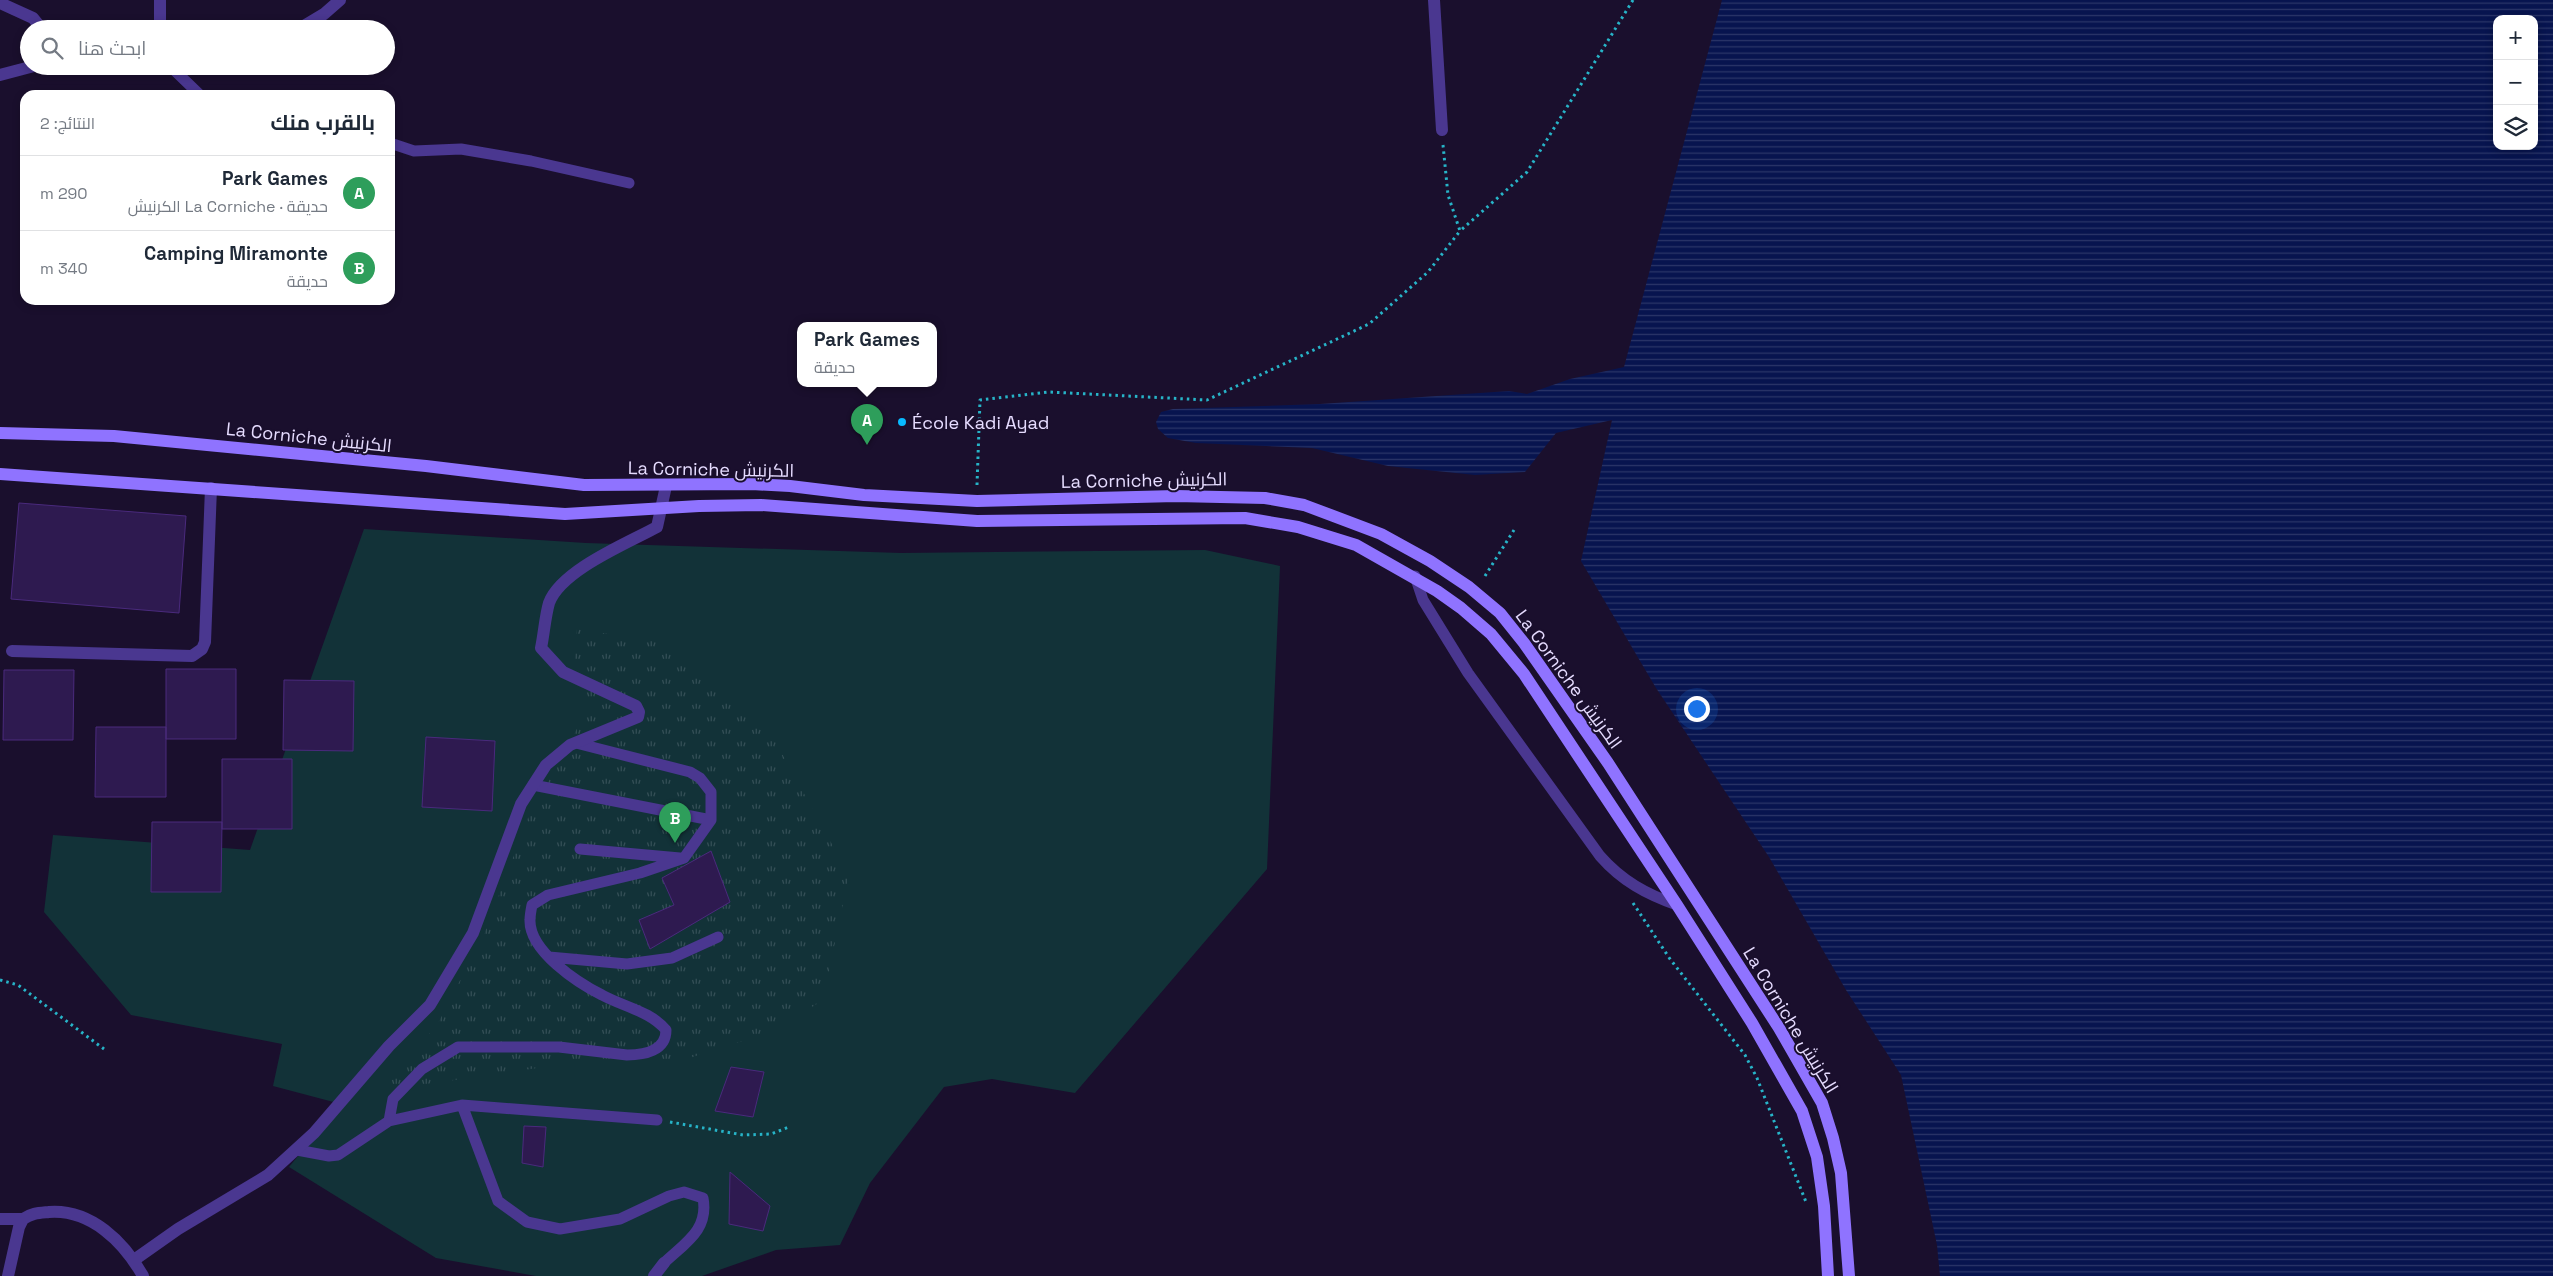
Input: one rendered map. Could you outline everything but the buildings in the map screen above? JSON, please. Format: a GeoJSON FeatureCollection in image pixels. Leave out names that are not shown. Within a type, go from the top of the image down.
{"type":"FeatureCollection","features":[{"type":"Feature","properties":{"kind":"main road","name":"La Corniche الكرنيش"},"geometry":{"type":"LineString","coordinates":[[0,433],[114,436],[426,466],[584,485],[771,485],[864,495],[977,501],[1184,496],[1265,498],[1304,505],[1381,534],[1430,561],[1469,587],[1500,613],[1524,643],[1608,763],[1802,1066],[1822,1103],[1841,1173],[1849,1276]]}},
{"type":"Feature","properties":{"kind":"main road","name":"La Corniche الكرنيش"},"geometry":{"type":"LineString","coordinates":[[0,474],[565,514],[761,505],[977,521],[1245,518],[1298,527],[1356,545],[1415,576],[1473,618],[1491,634],[1524,674],[1677,905],[1752,1023],[1802,1111],[1817,1157],[1824,1206],[1828,1276]]}},
{"type":"Feature","properties":{"kind":"street"},"geometry":{"type":"LineString","coordinates":[[160,0],[160,20]]}},
{"type":"Feature","properties":{"kind":"street"},"geometry":{"type":"LineString","coordinates":[[314,20],[340,0]]}},
{"type":"Feature","properties":{"kind":"street"},"geometry":{"type":"LineString","coordinates":[[1434,0],[1442,130]]}},
{"type":"Feature","properties":{"kind":"street"},"geometry":{"type":"LineString","coordinates":[[0,3],[35,20]]}},
{"type":"Feature","properties":{"kind":"street"},"geometry":{"type":"LineString","coordinates":[[0,75],[20,70]]}},
{"type":"Feature","properties":{"kind":"street"},"geometry":{"type":"LineString","coordinates":[[134,1260],[178,1229],[268,1175],[297,1150],[389,1046],[430,1006],[473,934],[521,804],[551,758],[576,742],[625,724],[638,717],[639,712],[636,706],[563,672],[541,648],[550,602],[562,583],[589,564],[657,527],[666,486]]}},
{"type":"Feature","properties":{"kind":"street"},"geometry":{"type":"LineString","coordinates":[[12,651],[192,656],[202,649],[205,642],[212,488]]}},
{"type":"Feature","properties":{"kind":"street"},"geometry":{"type":"LineString","coordinates":[[0,1219],[23,1218],[36,1213],[73,1213],[98,1225],[117,1240],[134,1260],[143,1276]]}},
{"type":"Feature","properties":{"kind":"street"},"geometry":{"type":"LineString","coordinates":[[8,1276],[23,1218]]}},
{"type":"Feature","properties":{"kind":"street"},"geometry":{"type":"LineString","coordinates":[[654,1276],[664,1270]]}},
{"type":"Feature","properties":{"kind":"lane"},"geometry":{"type":"LineString","coordinates":[[179,75],[195,90]]}},
{"type":"Feature","properties":{"kind":"lane"},"geometry":{"type":"LineString","coordinates":[[395,144],[414,150],[461,149],[531,161],[629,184]]}},
{"type":"Feature","properties":{"kind":"lane"},"geometry":{"type":"LineString","coordinates":[[1415,576],[1422,600],[1463,665],[1600,856],[1611,868],[1639,890],[1677,905]]}},
{"type":"Feature","properties":{"kind":"lane"},"geometry":{"type":"LineString","coordinates":[[389,1121],[393,1099],[422,1070],[458,1047],[559,1047],[637,1055],[657,1048],[663,1043],[666,1030],[659,1021],[603,996],[565,973],[548,957],[536,941],[529,922],[532,905],[548,896],[640,873],[684,858],[711,820],[711,792],[700,778],[690,772],[576,742]]}},
{"type":"Feature","properties":{"kind":"lane"},"geometry":{"type":"LineString","coordinates":[[533,785],[711,820]]}},
{"type":"Feature","properties":{"kind":"lane"},"geometry":{"type":"LineString","coordinates":[[580,849],[684,858]]}},
{"type":"Feature","properties":{"kind":"lane"},"geometry":{"type":"LineString","coordinates":[[548,957],[627,964],[672,958],[718,936]]}},
{"type":"Feature","properties":{"kind":"lane"},"geometry":{"type":"LineString","coordinates":[[297,1150],[329,1156],[338,1155],[389,1121],[462,1105],[658,1120]]}},
{"type":"Feature","properties":{"kind":"lane"},"geometry":{"type":"LineString","coordinates":[[462,1105],[498,1201],[527,1222],[560,1229],[620,1219],[670,1196],[684,1192],[703,1198],[705,1208],[703,1221],[696,1233],[664,1270]]}},
{"type":"Feature","properties":{"kind":"path"},"geometry":{"type":"LineString","coordinates":[[977,485],[980,400],[1049,392],[1207,400],[1369,324],[1428,272],[1460,231],[1528,172],[1634,0]]}},
{"type":"Feature","properties":{"kind":"path"},"geometry":{"type":"LineString","coordinates":[[1442,130],[1448,195],[1460,231]]}},
{"type":"Feature","properties":{"kind":"path"},"geometry":{"type":"LineString","coordinates":[[1486,576],[1514,530]]}},
{"type":"Feature","properties":{"kind":"path"},"geometry":{"type":"LineString","coordinates":[[1632,902],[1670,959],[1745,1055],[1757,1078],[1808,1207]]}},
{"type":"Feature","properties":{"kind":"path"},"geometry":{"type":"LineString","coordinates":[[0,980],[18,985],[104,1049]]}},
{"type":"Feature","properties":{"kind":"path"},"geometry":{"type":"LineString","coordinates":[[658,1120],[743,1135],[771,1134],[789,1127]]}},
{"type":"Feature","properties":{"kind":"green space"},"geometry":{"type":"Polygon","coordinates":[[[364,529],[586,543],[901,553],[1205,550],[1280,566],[1267,869],[1075,1093],[992,1079],[944,1087],[870,1183],[840,1245],[776,1250],[702,1276],[536,1276],[436,1258],[289,1167],[341,1104],[273,1086],[282,1044],[131,1015],[44,912],[53,835],[250,850],[364,529]]]}},
{"type":"Feature","properties":{"kind":"green space"},"geometry":{"type":"Polygon","coordinates":[[[577,629],[672,644],[764,721],[849,875],[823,1000],[776,1030],[671,1064],[558,1065],[371,1092],[436,1027],[485,932],[531,810],[587,711],[575,659],[577,629]]]}},
{"type":"Feature","properties":{"kind":"shaded area"},"geometry":{"type":"Polygon","coordinates":[[[1722,0],[2553,0],[2553,1276],[1940,1276],[1937,1245],[1901,1075],[1846,990],[1769,857],[1656,688],[1581,561],[1612,420],[1556,433],[1525,472],[1475,475],[1388,466],[1312,448],[1196,443],[1168,438],[1158,429],[1156,422],[1161,412],[1173,409],[1320,404],[1509,391],[1527,394],[1570,379],[1624,367],[1722,0]]]}},
{"type":"Feature","properties":{"kind":"place","name":"École Kadi Ayad"},"geometry":{"type":"Point","coordinates":[902,422]}},
{"type":"Feature","properties":{"kind":"place","name":"Park Games"},"geometry":{"type":"Point","coordinates":[867,445]}},
{"type":"Feature","properties":{"kind":"place","name":"Camping Miramonte"},"geometry":{"type":"Point","coordinates":[675,843]}}]}
